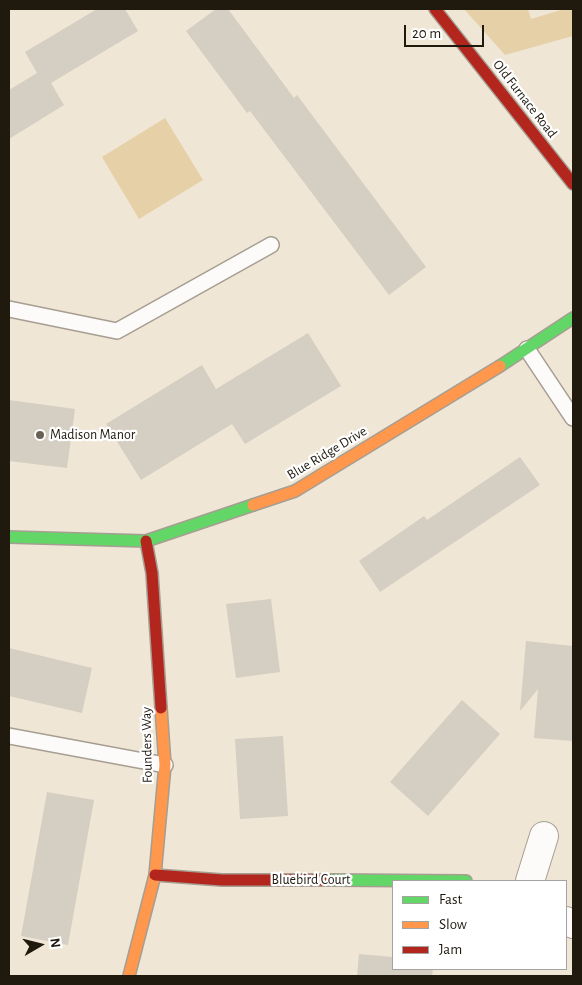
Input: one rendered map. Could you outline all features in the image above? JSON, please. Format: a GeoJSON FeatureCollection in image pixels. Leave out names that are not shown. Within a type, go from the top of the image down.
{"type":"FeatureCollection","features":[{"type":"Feature","properties":{"kind":"street","name":"Old Furnace Road"},"geometry":{"type":"LineString","coordinates":[[435,9],[573,184]]}},
{"type":"Feature","properties":{"kind":"street","name":"Blue Ridge Drive"},"geometry":{"type":"LineString","coordinates":[[9,537],[146,541],[295,491],[527,349],[573,318]]}},
{"type":"Feature","properties":{"kind":"street","name":"Founders Way"},"geometry":{"type":"LineString","coordinates":[[129,976],[155,875],[165,765],[152,573],[146,541]]}},
{"type":"Feature","properties":{"kind":"street"},"geometry":{"type":"LineString","coordinates":[[530,880],[544,836]]}},
{"type":"Feature","properties":{"kind":"street","name":"Bluebird Court"},"geometry":{"type":"LineString","coordinates":[[155,875],[222,880],[392,881]]}},
{"type":"Feature","properties":{"kind":"lane"},"geometry":{"type":"LineString","coordinates":[[9,309],[117,331],[271,245]]}},
{"type":"Feature","properties":{"kind":"lane"},"geometry":{"type":"LineString","coordinates":[[527,349],[573,418]]}},
{"type":"Feature","properties":{"kind":"lane"},"geometry":{"type":"LineString","coordinates":[[9,736],[165,765]]}},
{"type":"Feature","properties":{"kind":"shaded area"},"geometry":{"type":"Polygon","coordinates":[[[464,9],[528,9],[531,19],[564,9],[573,9],[573,36],[505,55],[464,9]]]}},
{"type":"Feature","properties":{"kind":"shaded area"},"geometry":{"type":"Polygon","coordinates":[[[165,118],[203,180],[139,219],[102,157],[165,118]]]}},
{"type":"Feature","properties":{"kind":"building"},"geometry":{"type":"Polygon","coordinates":[[[97,9],[125,9],[138,31],[51,83],[64,105],[9,139],[9,90],[37,73],[25,52],[97,9]]]}},
{"type":"Feature","properties":{"kind":"building"},"geometry":{"type":"Polygon","coordinates":[[[216,9],[228,9],[294,98],[297,95],[426,267],[389,295],[250,111],[247,113],[186,31],[216,9]]]}},
{"type":"Feature","properties":{"kind":"building"},"geometry":{"type":"Polygon","coordinates":[[[308,333],[341,386],[245,444],[232,424],[141,480],[106,424],[202,365],[216,389],[308,333]]]}},
{"type":"Feature","properties":{"kind":"building","name":"Madison Manor"},"geometry":{"type":"Polygon","coordinates":[[[9,400],[75,409],[67,468],[9,461],[9,400]]]}},
{"type":"Feature","properties":{"kind":"building"},"geometry":{"type":"Polygon","coordinates":[[[520,457],[540,485],[380,592],[359,561],[424,516],[427,520],[520,457]]]}},
{"type":"Feature","properties":{"kind":"building"},"geometry":{"type":"Polygon","coordinates":[[[271,599],[280,672],[236,678],[226,604],[271,599]]]}},
{"type":"Feature","properties":{"kind":"building"},"geometry":{"type":"Polygon","coordinates":[[[526,641],[573,646],[573,741],[534,738],[538,689],[520,711],[526,641]]]}},
{"type":"Feature","properties":{"kind":"building"},"geometry":{"type":"Polygon","coordinates":[[[9,648],[92,668],[82,713],[9,696],[9,648]]]}},
{"type":"Feature","properties":{"kind":"building"},"geometry":{"type":"Polygon","coordinates":[[[462,700],[500,734],[428,816],[390,782],[462,700]]]}},
{"type":"Feature","properties":{"kind":"building"},"geometry":{"type":"Polygon","coordinates":[[[283,736],[288,816],[240,819],[235,739],[283,736]]]}},
{"type":"Feature","properties":{"kind":"building"},"geometry":{"type":"Polygon","coordinates":[[[47,792],[94,800],[68,945],[21,936],[47,792]]]}},
{"type":"Feature","properties":{"kind":"building"},"geometry":{"type":"Polygon","coordinates":[[[359,954],[392,957],[392,970],[433,970],[432,976],[357,976],[359,954]]]}},
{"type":"Feature","properties":{"kind":"traffic: fast"},"geometry":{"type":"LineString","coordinates":[[500,366],[573,318]]}},
{"type":"Feature","properties":{"kind":"traffic: fast"},"geometry":{"type":"LineString","coordinates":[[9,537],[146,541],[253,505]]}},
{"type":"Feature","properties":{"kind":"traffic: fast"},"geometry":{"type":"LineString","coordinates":[[330,880],[392,880]]}},
{"type":"Feature","properties":{"kind":"traffic: slow"},"geometry":{"type":"LineString","coordinates":[[253,505],[295,491],[500,366]]}},
{"type":"Feature","properties":{"kind":"traffic: slow"},"geometry":{"type":"LineString","coordinates":[[129,976],[155,875],[165,765],[161,708]]}},
{"type":"Feature","properties":{"kind":"traffic: jam"},"geometry":{"type":"LineString","coordinates":[[435,9],[573,184]]}},
{"type":"Feature","properties":{"kind":"traffic: jam"},"geometry":{"type":"LineString","coordinates":[[146,541],[152,573],[161,708]]}},
{"type":"Feature","properties":{"kind":"traffic: jam"},"geometry":{"type":"LineString","coordinates":[[155,875],[222,880],[330,880]]}},
{"type":"Feature","properties":{"kind":"place","name":"Madison Manor"},"geometry":{"type":"Point","coordinates":[40,435]}}]}
